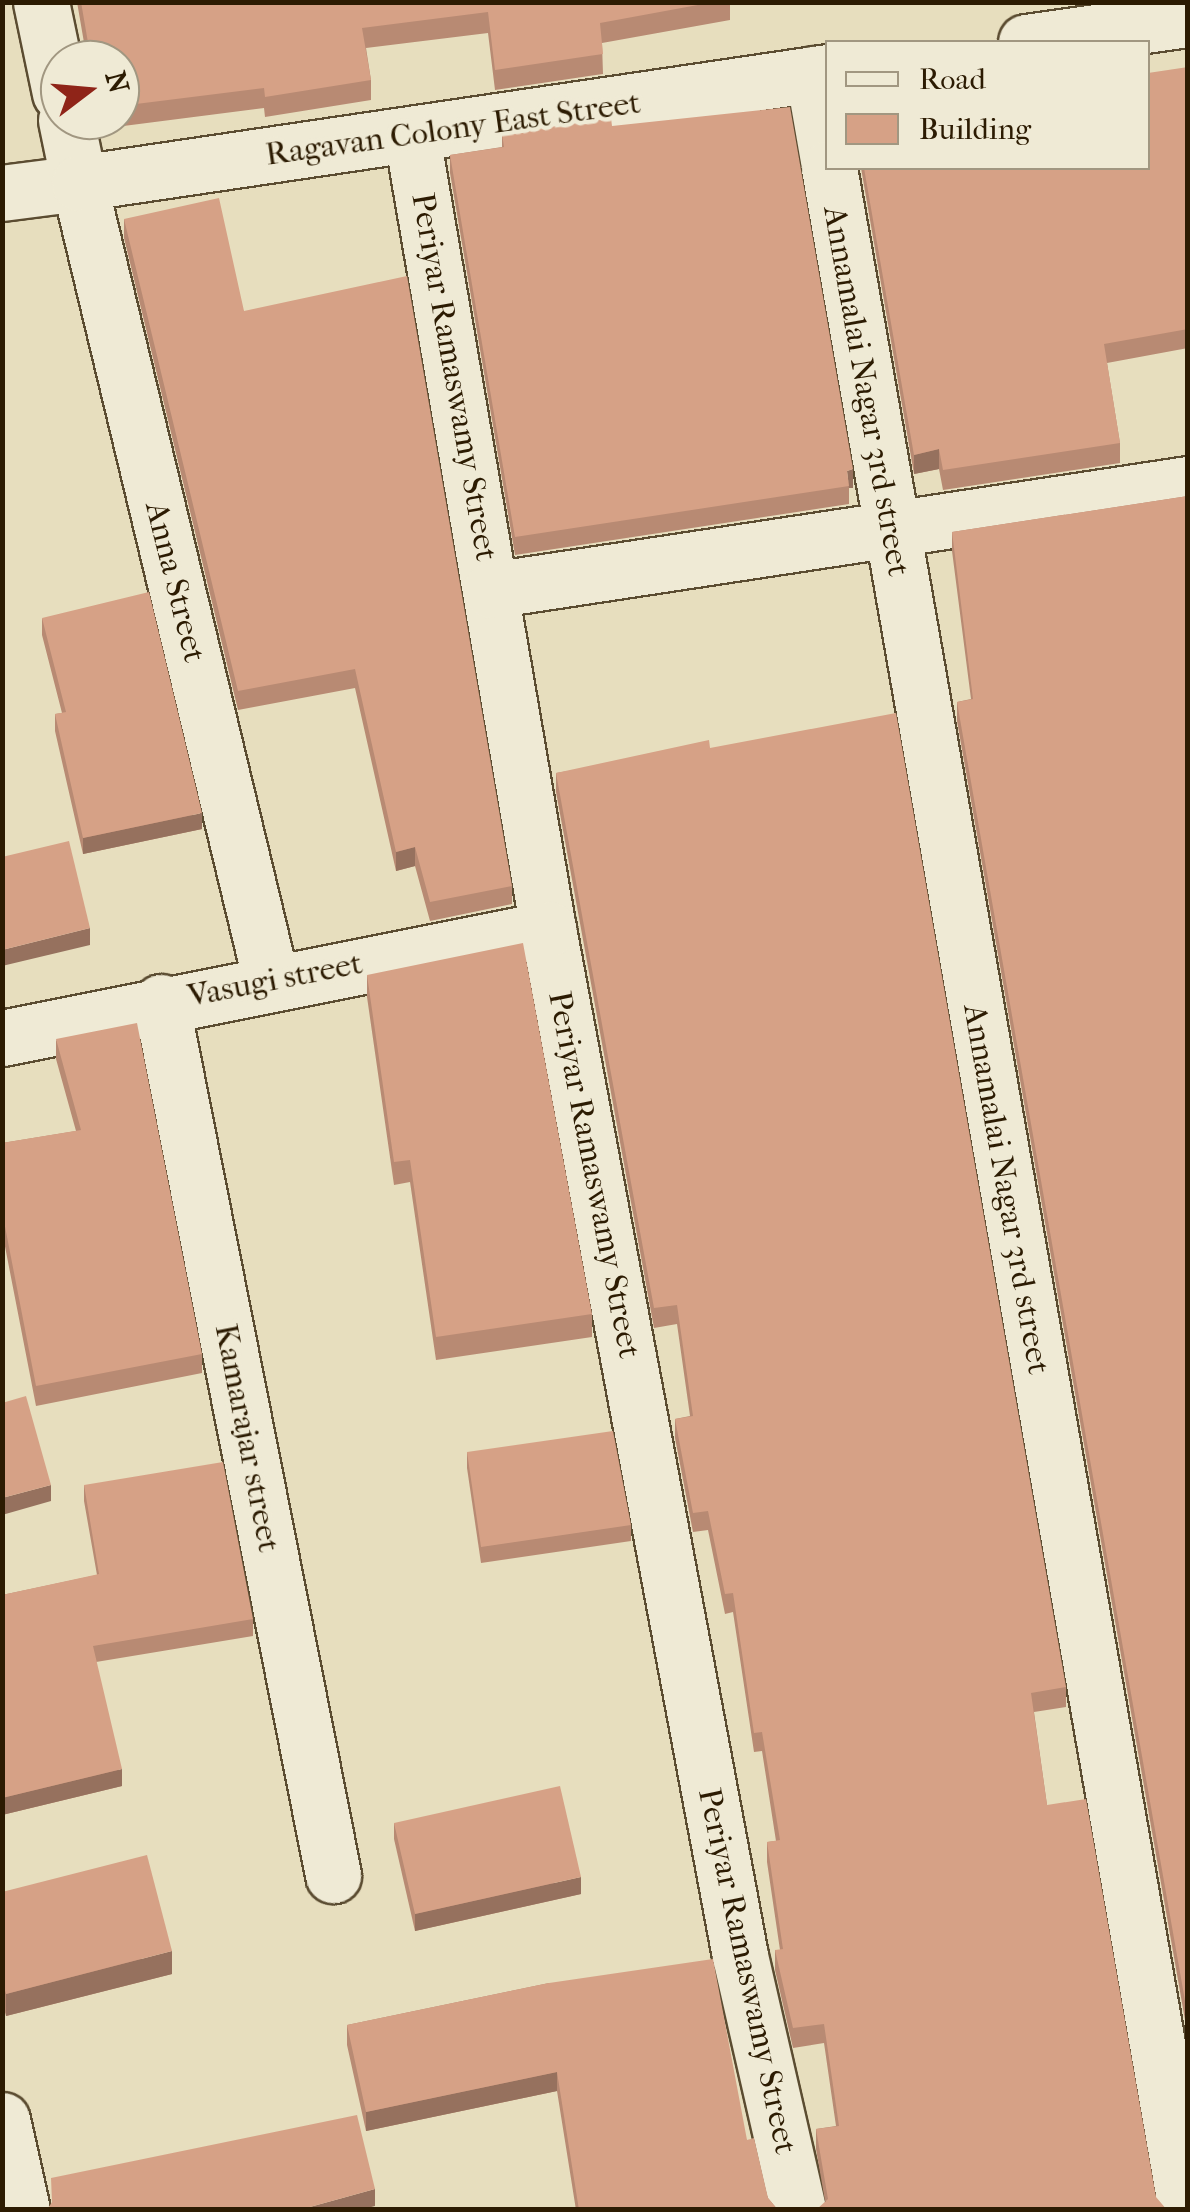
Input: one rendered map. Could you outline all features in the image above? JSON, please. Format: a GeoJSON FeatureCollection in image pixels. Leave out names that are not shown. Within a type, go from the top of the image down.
{"type":"FeatureCollection","features":[{"type":"Feature","properties":{"kind":"street"},"geometry":{"type":"LineString","coordinates":[[41,2],[49,40]]}},
{"type":"Feature","properties":{"kind":"street"},"geometry":{"type":"LineString","coordinates":[[1040,40],[1188,18]]}},
{"type":"Feature","properties":{"kind":"street","name":"Ragavan Colony East Street"},"geometry":{"type":"LineString","coordinates":[[2,194],[412,137],[820,73]]}},
{"type":"Feature","properties":{"kind":"street","name":"Annamalai Nagar 3rd street"},"geometry":{"type":"LineString","coordinates":[[820,73],[825,127]]}},
{"type":"Feature","properties":{"kind":"street","name":"Periyar Ramaswamy Street"},"geometry":{"type":"LineString","coordinates":[[412,137],[548,929],[740,1956],[798,2210]]}},
{"type":"Feature","properties":{"kind":"street","name":"Anna Street"},"geometry":{"type":"LineString","coordinates":[[70,140],[270,980]]}},
{"type":"Feature","properties":{"kind":"street","name":"Annamalai Nagar 3rd street"},"geometry":{"type":"LineString","coordinates":[[829,170],[890,534],[1174,2064],[1186,2210]]}},
{"type":"Feature","properties":{"kind":"street"},"geometry":{"type":"LineString","coordinates":[[491,590],[890,534],[1188,484]]}},
{"type":"Feature","properties":{"kind":"street","name":"Vasugi street"},"geometry":{"type":"LineString","coordinates":[[2,1038],[270,980],[548,929]]}},
{"type":"Feature","properties":{"kind":"street","name":"Kamarajar street"},"geometry":{"type":"LineString","coordinates":[[161,1002],[333,1875]]}},
{"type":"Feature","properties":{"kind":"street"},"geometry":{"type":"LineString","coordinates":[[2,2120],[22,2210]]}},
{"type":"Feature","properties":{"kind":"building"},"geometry":{"type":"Polygon","coordinates":[[[81,2],[714,2],[600,23],[603,54],[495,70],[488,12],[362,28],[371,80],[265,97],[264,88],[140,104],[140,40],[88,40],[81,2]]]}},
{"type":"Feature","properties":{"kind":"building"},"geometry":{"type":"Polygon","coordinates":[[[1188,67],[1188,329],[1104,344],[1120,443],[943,470],[939,449],[914,455],[864,170],[1150,170],[1150,73],[1188,67]]]}},
{"type":"Feature","properties":{"kind":"building"},"geometry":{"type":"Polygon","coordinates":[[[790,107],[853,469],[847,471],[849,486],[515,537],[450,155],[504,147],[502,134],[611,118],[612,126],[790,107]]]}},
{"type":"Feature","properties":{"kind":"building"},"geometry":{"type":"Polygon","coordinates":[[[219,198],[244,311],[407,276],[512,886],[430,902],[415,847],[396,852],[355,669],[238,691],[124,219],[219,198]]]}},
{"type":"Feature","properties":{"kind":"building"},"geometry":{"type":"Polygon","coordinates":[[[1188,496],[1188,2018],[957,702],[973,699],[952,532],[1188,496]]]}},
{"type":"Feature","properties":{"kind":"building"},"geometry":{"type":"Polygon","coordinates":[[[149,592],[202,813],[83,838],[55,714],[66,712],[42,618],[149,592]]]}},
{"type":"Feature","properties":{"kind":"building"},"geometry":{"type":"Polygon","coordinates":[[[896,713],[1066,1687],[1031,1693],[1047,1805],[1086,1799],[1156,2197],[1167,2210],[816,2210],[828,2199],[816,2129],[839,2126],[824,2024],[793,2028],[775,1950],[783,1949],[767,1842],[780,1840],[762,1732],[754,1733],[733,1593],[725,1594],[708,1511],[693,1513],[675,1419],[693,1416],[677,1305],[654,1308],[556,773],[709,740],[710,748],[896,713]]]}},
{"type":"Feature","properties":{"kind":"building"},"geometry":{"type":"Polygon","coordinates":[[[69,841],[90,928],[2,950],[2,857],[69,841]]]}},
{"type":"Feature","properties":{"kind":"building"},"geometry":{"type":"Polygon","coordinates":[[[523,943],[592,1314],[436,1337],[410,1160],[394,1162],[367,975],[523,943]]]}},
{"type":"Feature","properties":{"kind":"building"},"geometry":{"type":"Polygon","coordinates":[[[137,1023],[202,1354],[36,1386],[2,1211],[2,1143],[81,1130],[56,1039],[137,1023]]]}},
{"type":"Feature","properties":{"kind":"building"},"geometry":{"type":"Polygon","coordinates":[[[26,1396],[51,1485],[2,1498],[2,1403],[26,1396]]]}},
{"type":"Feature","properties":{"kind":"building"},"geometry":{"type":"Polygon","coordinates":[[[613,1431],[631,1525],[481,1547],[467,1452],[613,1431]]]}},
{"type":"Feature","properties":{"kind":"building"},"geometry":{"type":"Polygon","coordinates":[[[223,1462],[253,1619],[93,1646],[122,1769],[2,1798],[2,1595],[99,1574],[84,1485],[223,1462]]]}},
{"type":"Feature","properties":{"kind":"building"},"geometry":{"type":"Polygon","coordinates":[[[560,1786],[581,1877],[415,1914],[394,1823],[560,1786]]]}},
{"type":"Feature","properties":{"kind":"building"},"geometry":{"type":"Polygon","coordinates":[[[147,1855],[172,1951],[6,1994],[2,1979],[2,1892],[147,1855]]]}},
{"type":"Feature","properties":{"kind":"building"},"geometry":{"type":"Polygon","coordinates":[[[713,1959],[747,2140],[754,2138],[768,2198],[778,2210],[579,2210],[557,2072],[366,2112],[347,2025],[549,1983],[713,1959]]]}},
{"type":"Feature","properties":{"kind":"building"},"geometry":{"type":"Polygon","coordinates":[[[357,2115],[375,2189],[299,2210],[47,2210],[52,2202],[51,2178],[357,2115]]]}}]}
